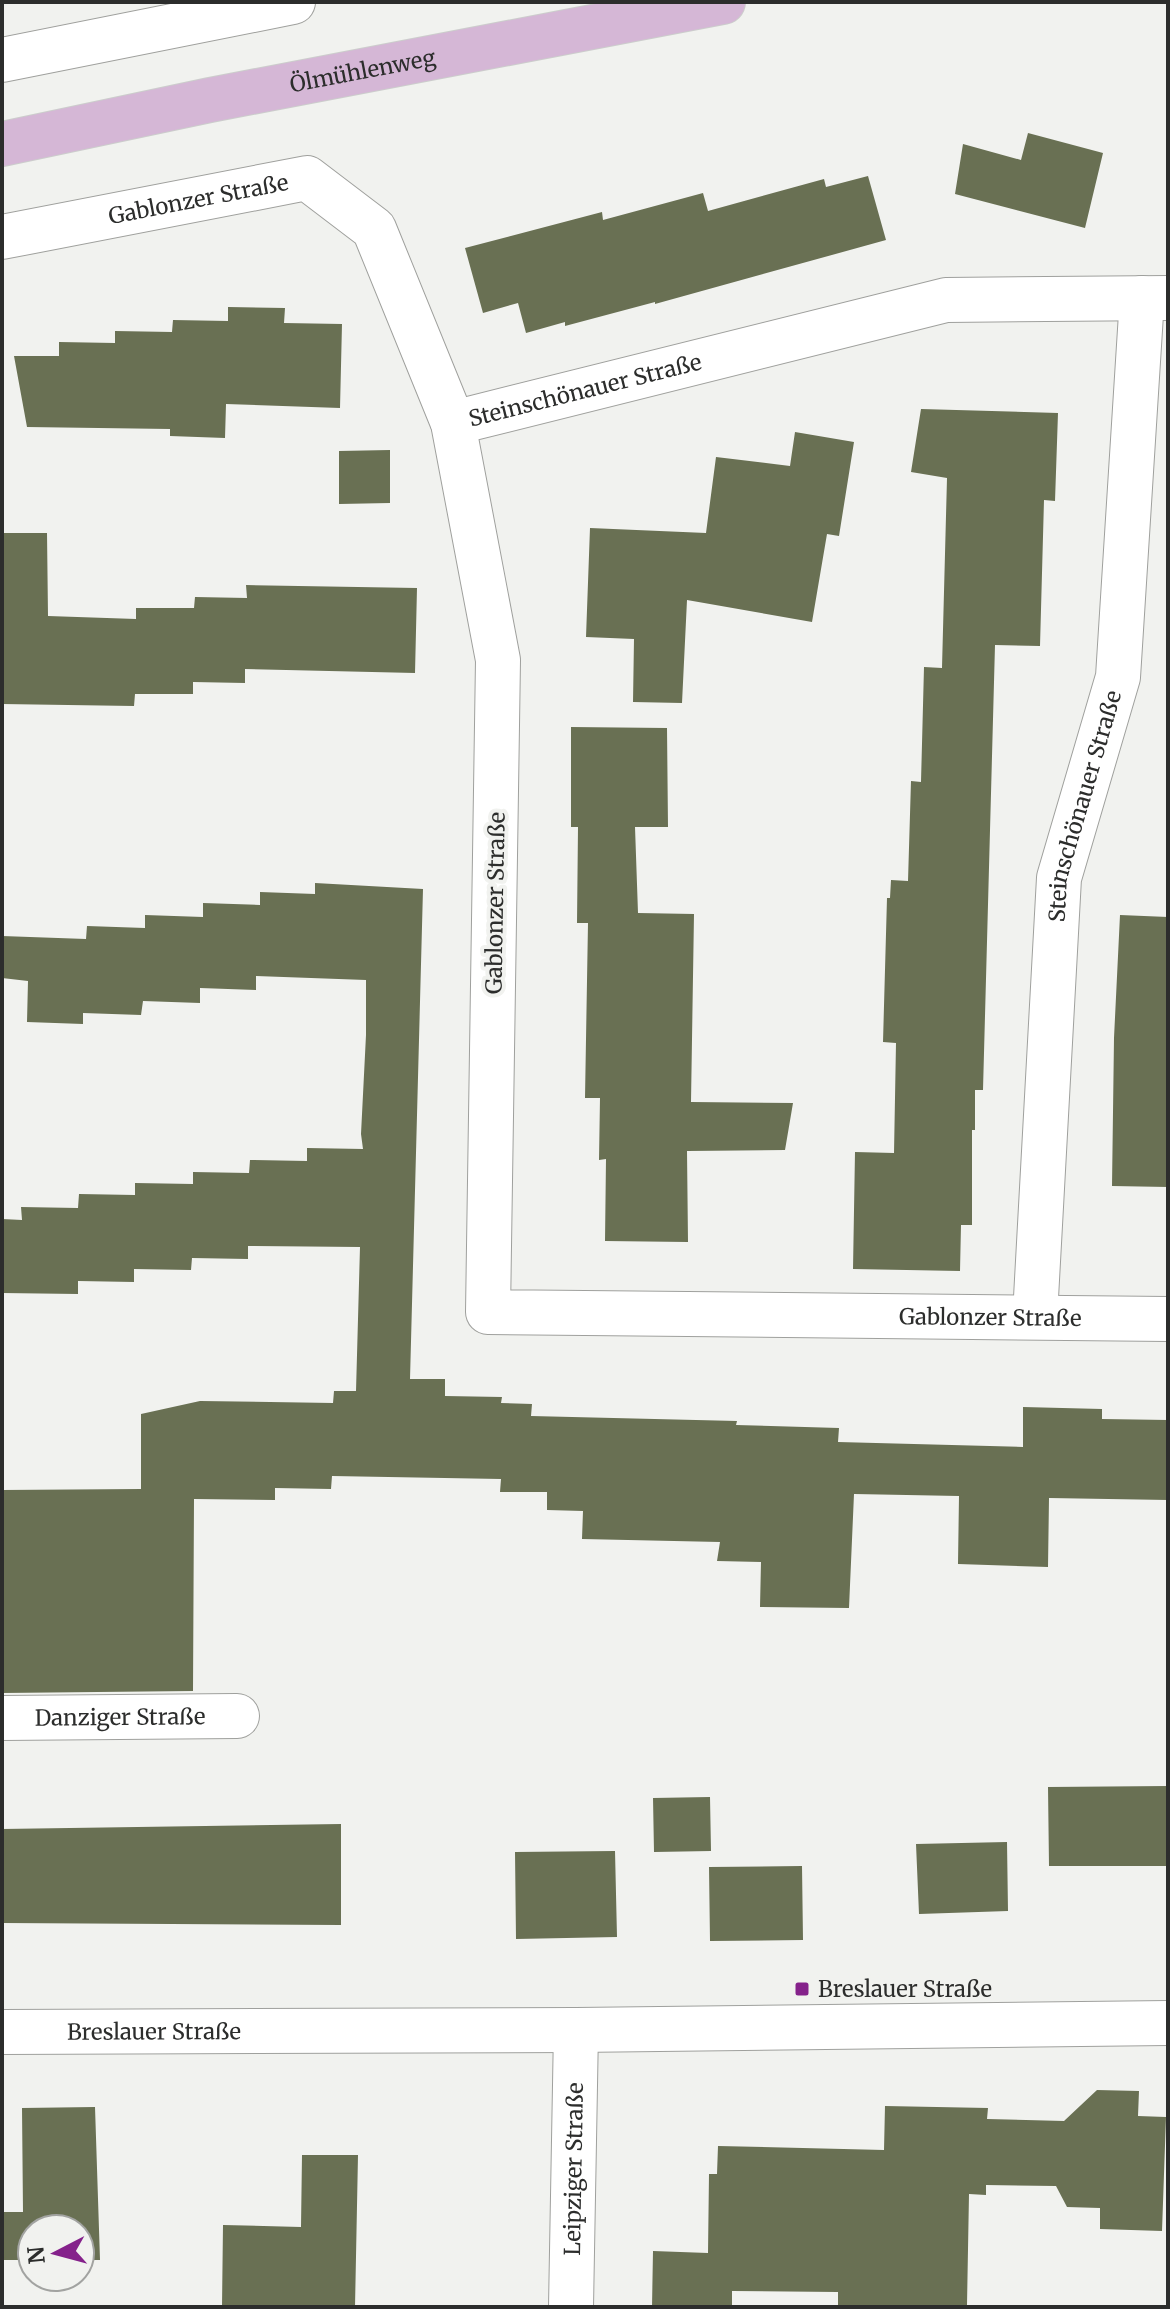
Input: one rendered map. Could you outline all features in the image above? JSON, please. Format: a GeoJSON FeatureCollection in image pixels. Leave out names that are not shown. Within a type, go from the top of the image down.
{"type":"FeatureCollection","features":[{"type":"Feature","properties":{"kind":"main road","name":"Ölmühlenweg"},"geometry":{"type":"LineString","coordinates":[[2,144],[210,100],[723,2]]}},
{"type":"Feature","properties":{"kind":"street"},"geometry":{"type":"LineString","coordinates":[[2,60],[230,8],[293,2]]}},
{"type":"Feature","properties":{"kind":"street","name":"Gablonzer Straße"},"geometry":{"type":"LineString","coordinates":[[2,237],[307,178],[374,229],[453,423],[498,660],[488,1312],[1168,1319]]}},
{"type":"Feature","properties":{"kind":"street","name":"Steinschönauer Straße"},"geometry":{"type":"LineString","coordinates":[[453,423],[946,300],[1155,298],[1118,677],[1059,878],[1035,1316]]}},
{"type":"Feature","properties":{"kind":"street","name":"Danziger Straße"},"geometry":{"type":"LineString","coordinates":[[2,1718],[237,1716]]}},
{"type":"Feature","properties":{"kind":"street","name":"Breslauer Straße"},"geometry":{"type":"LineString","coordinates":[[2,2032],[576,2030],[1168,2023]]}},
{"type":"Feature","properties":{"kind":"street","name":"Leipziger Straße"},"geometry":{"type":"LineString","coordinates":[[571,2307],[576,2030]]}},
{"type":"Feature","properties":{"kind":"building"},"geometry":{"type":"Polygon","coordinates":[[[1028,133],[1103,153],[1085,228],[955,194],[963,144],[1021,160],[1028,133]]]}},
{"type":"Feature","properties":{"kind":"building"},"geometry":{"type":"Polygon","coordinates":[[[868,176],[886,240],[655,304],[526,333],[518,303],[483,313],[465,248],[602,212],[603,220],[703,193],[708,211],[824,179],[826,187],[868,176]]]}},
{"type":"Feature","properties":{"kind":"building"},"geometry":{"type":"Polygon","coordinates":[[[228,307],[285,308],[284,323],[342,324],[340,408],[226,404],[225,438],[170,436],[170,429],[27,427],[14,356],[59,356],[59,342],[115,343],[115,331],[172,332],[173,320],[228,321],[228,307]]]}},
{"type":"Feature","properties":{"kind":"building"},"geometry":{"type":"Polygon","coordinates":[[[921,409],[1058,413],[1055,501],[1044,500],[1040,646],[995,645],[983,1090],[975,1090],[972,1225],[961,1225],[960,1271],[853,1269],[855,1152],[894,1153],[896,1043],[883,1042],[887,898],[890,898],[891,880],[908,881],[911,781],[921,782],[924,667],[942,668],[947,478],[911,472],[921,409]]]}},
{"type":"Feature","properties":{"kind":"building"},"geometry":{"type":"Polygon","coordinates":[[[795,432],[854,442],[839,536],[827,534],[812,622],[687,600],[682,703],[633,702],[634,639],[586,637],[590,528],[706,533],[716,457],[790,466],[795,432]]]}},
{"type":"Feature","properties":{"kind":"building"},"geometry":{"type":"Polygon","coordinates":[[[390,450],[390,503],[339,504],[339,451],[390,450]]]}},
{"type":"Feature","properties":{"kind":"building"},"geometry":{"type":"Polygon","coordinates":[[[2,533],[47,533],[48,616],[136,619],[136,608],[194,608],[195,597],[247,598],[246,585],[417,588],[415,673],[245,669],[245,683],[193,682],[193,694],[135,694],[134,706],[2,704],[2,533]]]}},
{"type":"Feature","properties":{"kind":"building"},"geometry":{"type":"Polygon","coordinates":[[[571,727],[667,728],[668,827],[635,827],[638,913],[694,914],[691,1102],[793,1103],[785,1150],[687,1151],[688,1242],[605,1241],[606,1159],[599,1160],[600,1098],[585,1098],[588,923],[577,923],[578,827],[571,827],[571,727]]]}},
{"type":"Feature","properties":{"kind":"building"},"geometry":{"type":"Polygon","coordinates":[[[315,883],[423,889],[410,1379],[445,1379],[445,1396],[502,1397],[501,1403],[532,1404],[531,1416],[737,1421],[736,1425],[839,1428],[838,1442],[1023,1447],[1023,1407],[1102,1409],[1102,1419],[1168,1420],[1168,1500],[1049,1498],[1048,1567],[958,1564],[959,1496],[854,1494],[849,1608],[760,1607],[761,1562],[717,1561],[720,1542],[582,1539],[583,1511],[547,1510],[547,1492],[500,1492],[501,1479],[332,1476],[331,1489],[275,1488],[275,1500],[194,1499],[193,1691],[2,1693],[2,1490],[141,1489],[141,1414],[200,1401],[333,1403],[334,1391],[356,1391],[360,1247],[248,1246],[248,1259],[192,1258],[191,1270],[134,1269],[134,1282],[78,1281],[78,1294],[2,1293],[2,1219],[22,1220],[21,1207],[78,1208],[79,1194],[135,1195],[135,1183],[193,1184],[193,1172],[249,1173],[250,1160],[307,1161],[307,1148],[363,1149],[366,980],[256,976],[256,990],[200,988],[200,1003],[143,1001],[141,1015],[83,1013],[83,1024],[27,1022],[28,981],[2,978],[2,936],[86,939],[87,926],[145,928],[145,915],[203,917],[203,903],[260,905],[260,892],[315,894],[315,883]]]}},
{"type":"Feature","properties":{"kind":"building"},"geometry":{"type":"Polygon","coordinates":[[[1120,915],[1168,917],[1168,1187],[1112,1186],[1120,915]]]}},
{"type":"Feature","properties":{"kind":"building"},"geometry":{"type":"Polygon","coordinates":[[[1168,1786],[1168,1866],[1049,1866],[1048,1787],[1168,1786]]]}},
{"type":"Feature","properties":{"kind":"building"},"geometry":{"type":"Polygon","coordinates":[[[710,1797],[711,1851],[654,1852],[653,1798],[710,1797]]]}},
{"type":"Feature","properties":{"kind":"building"},"geometry":{"type":"Polygon","coordinates":[[[341,1824],[341,1925],[2,1923],[2,1829],[341,1824]]]}},
{"type":"Feature","properties":{"kind":"building"},"geometry":{"type":"Polygon","coordinates":[[[1007,1842],[1008,1911],[919,1914],[916,1844],[1007,1842]]]}},
{"type":"Feature","properties":{"kind":"building"},"geometry":{"type":"Polygon","coordinates":[[[615,1851],[617,1937],[516,1939],[515,1852],[615,1851]]]}},
{"type":"Feature","properties":{"kind":"building"},"geometry":{"type":"Polygon","coordinates":[[[802,1866],[803,1940],[710,1941],[709,1867],[802,1866]]]}},
{"type":"Feature","properties":{"kind":"building"},"geometry":{"type":"Polygon","coordinates":[[[1097,2090],[1139,2091],[1138,2116],[1166,2117],[1162,2231],[1100,2229],[1100,2208],[1067,2207],[1056,2186],[986,2185],[986,2195],[969,2194],[967,2305],[838,2307],[838,2292],[732,2291],[732,2307],[652,2307],[653,2251],[708,2253],[709,2174],[717,2174],[718,2146],[884,2150],[885,2106],[988,2108],[987,2119],[1064,2121],[1097,2090]]]}},
{"type":"Feature","properties":{"kind":"building"},"geometry":{"type":"Polygon","coordinates":[[[95,2107],[100,2260],[96,2260],[96,2213],[16,2213],[16,2260],[2,2260],[2,2212],[23,2212],[22,2108],[95,2107]]]}},
{"type":"Feature","properties":{"kind":"building"},"geometry":{"type":"Polygon","coordinates":[[[302,2155],[358,2155],[355,2307],[222,2307],[223,2225],[301,2227],[302,2155]]]}},
{"type":"Feature","properties":{"kind":"place","name":"Breslauer Straße"},"geometry":{"type":"Point","coordinates":[802,1989]}}]}
